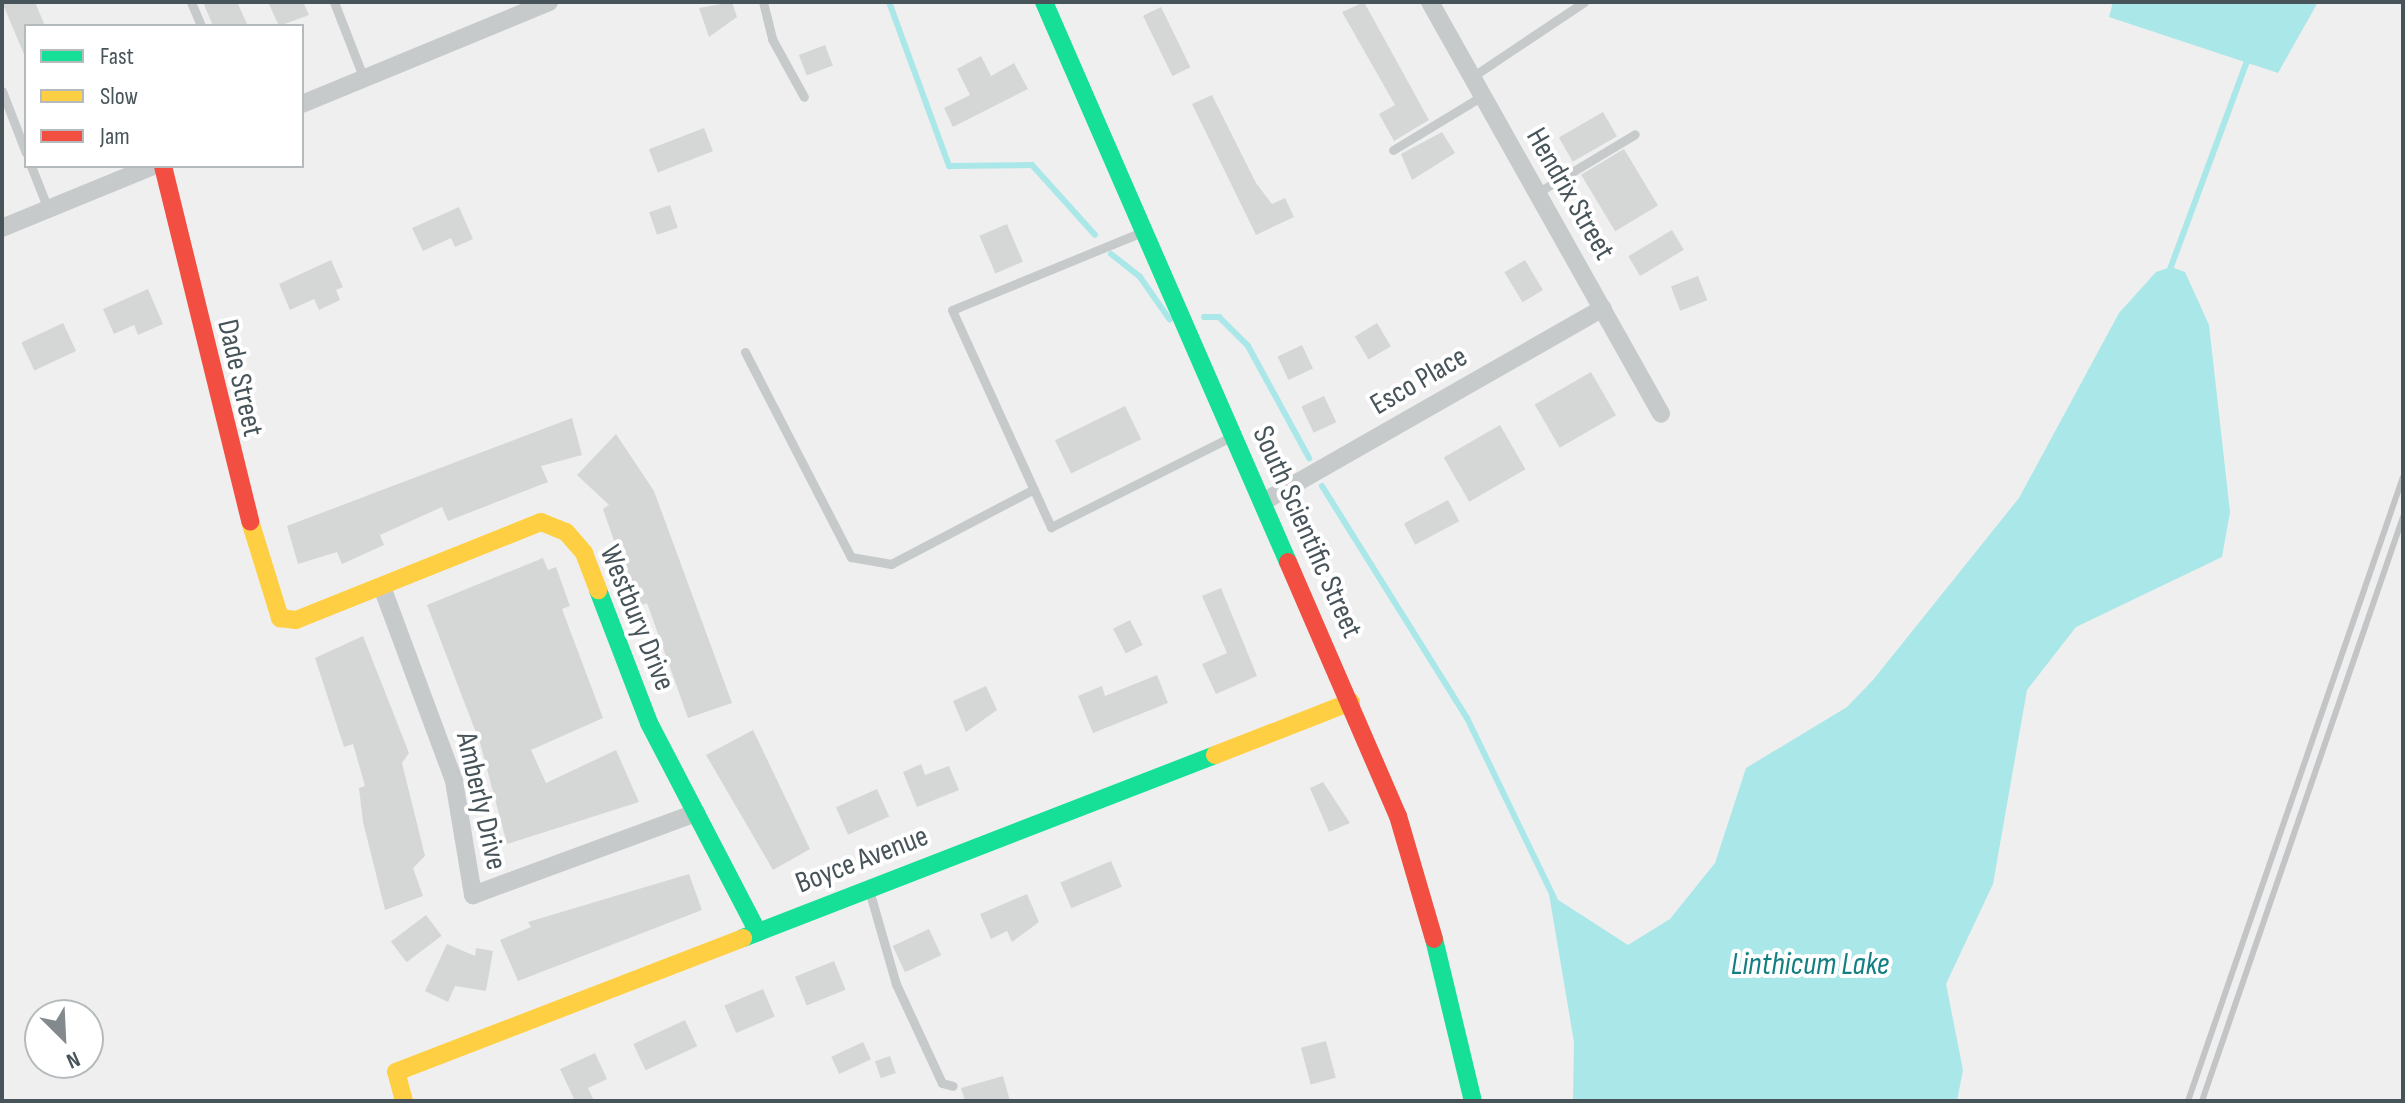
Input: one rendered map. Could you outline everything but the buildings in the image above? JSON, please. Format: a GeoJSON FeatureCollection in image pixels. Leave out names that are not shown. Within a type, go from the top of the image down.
{"type":"FeatureCollection","features":[{"type":"Feature","properties":{"kind":"street"},"geometry":{"type":"LineString","coordinates":[[304,103],[522,7],[549,2]]}},
{"type":"Feature","properties":{"kind":"street","name":"South Scientific Street"},"geometry":{"type":"LineString","coordinates":[[1044,2],[1351,702],[1434,928],[1473,1101]]}},
{"type":"Feature","properties":{"kind":"street","name":"Hendrix Street"},"geometry":{"type":"LineString","coordinates":[[1430,2],[1661,414]]}},
{"type":"Feature","properties":{"kind":"street"},"geometry":{"type":"LineString","coordinates":[[2,228],[148,168]]}},
{"type":"Feature","properties":{"kind":"street","name":"Dade Street"},"geometry":{"type":"LineString","coordinates":[[163,168],[228,452],[271,601]]}},
{"type":"Feature","properties":{"kind":"street","name":"Esco Place"},"geometry":{"type":"LineString","coordinates":[[1263,502],[1603,308]]}},
{"type":"Feature","properties":{"kind":"street","name":"Westbury Drive"},"geometry":{"type":"LineString","coordinates":[[271,601],[280,618],[296,620],[541,522],[566,532],[584,553],[649,723],[758,932]]}},
{"type":"Feature","properties":{"kind":"street","name":"Amberly Drive"},"geometry":{"type":"LineString","coordinates":[[382,587],[454,781],[473,895],[696,813]]}},
{"type":"Feature","properties":{"kind":"street","name":"Boyce Avenue"},"geometry":{"type":"LineString","coordinates":[[404,1101],[397,1074],[868,887],[1351,702]]}},
{"type":"Feature","properties":{"kind":"lane"},"geometry":{"type":"LineString","coordinates":[[191,2],[200,24]]}},
{"type":"Feature","properties":{"kind":"lane"},"geometry":{"type":"LineString","coordinates":[[334,2],[364,79]]}},
{"type":"Feature","properties":{"kind":"lane"},"geometry":{"type":"LineString","coordinates":[[763,2],[772,39],[804,97]]}},
{"type":"Feature","properties":{"kind":"lane"},"geometry":{"type":"LineString","coordinates":[[1472,77],[1584,2]]}},
{"type":"Feature","properties":{"kind":"lane"},"geometry":{"type":"LineString","coordinates":[[2,91],[24,148]]}},
{"type":"Feature","properties":{"kind":"lane"},"geometry":{"type":"LineString","coordinates":[[1393,150],[1482,96]]}},
{"type":"Feature","properties":{"kind":"lane"},"geometry":{"type":"LineString","coordinates":[[1537,193],[1635,134]]}},
{"type":"Feature","properties":{"kind":"lane"},"geometry":{"type":"LineString","coordinates":[[32,168],[48,209]]}},
{"type":"Feature","properties":{"kind":"lane"},"geometry":{"type":"LineString","coordinates":[[1144,231],[952,310],[1051,527],[1234,436]]}},
{"type":"Feature","properties":{"kind":"lane"},"geometry":{"type":"LineString","coordinates":[[745,352],[851,557],[891,564],[1034,489]]}},
{"type":"Feature","properties":{"kind":"lane"},"geometry":{"type":"LineString","coordinates":[[868,887],[896,984],[942,1083],[953,1086]]}},
{"type":"Feature","properties":{"kind":"water"},"geometry":{"type":"Polygon","coordinates":[[[2113,2],[2318,2],[2278,73],[2109,17],[2113,2]]]}},
{"type":"Feature","properties":{"kind":"water","name":"Linthicum Lake"},"geometry":{"type":"Polygon","coordinates":[[[2171,267],[2185,272],[2209,325],[2230,512],[2222,557],[2076,627],[2027,690],[1993,884],[1946,984],[1963,1070],[1957,1101],[1573,1101],[1574,1042],[1549,894],[1628,945],[1670,919],[1715,863],[1746,768],[1847,707],[1873,680],[2019,498],[2119,313],[2156,272],[2171,267]]]}},
{"type":"Feature","properties":{"kind":"waterway"},"geometry":{"type":"LineString","coordinates":[[889,2],[949,166],[1032,165],[1095,235]]}},
{"type":"Feature","properties":{"kind":"waterway"},"geometry":{"type":"LineString","coordinates":[[2169,272],[2248,58]]}},
{"type":"Feature","properties":{"kind":"waterway"},"geometry":{"type":"LineString","coordinates":[[1111,254],[1140,277],[1170,320]]}},
{"type":"Feature","properties":{"kind":"waterway"},"geometry":{"type":"LineString","coordinates":[[1204,317],[1219,317],[1248,346],[1309,458]]}},
{"type":"Feature","properties":{"kind":"waterway"},"geometry":{"type":"LineString","coordinates":[[1322,486],[1467,718],[1555,900]]}},
{"type":"Feature","properties":{"kind":"railway"},"geometry":{"type":"LineString","coordinates":[[2188,1101],[2403,477]]}},
{"type":"Feature","properties":{"kind":"railway"},"geometry":{"type":"LineString","coordinates":[[2202,1101],[2403,517]]}},
{"type":"Feature","properties":{"kind":"traffic: fast"},"geometry":{"type":"LineString","coordinates":[[1044,2],[1288,562]]}},
{"type":"Feature","properties":{"kind":"traffic: fast"},"geometry":{"type":"LineString","coordinates":[[598,590],[649,723],[758,932]]}},
{"type":"Feature","properties":{"kind":"traffic: fast"},"geometry":{"type":"LineString","coordinates":[[743,938],[1215,755]]}},
{"type":"Feature","properties":{"kind":"traffic: fast"},"geometry":{"type":"LineString","coordinates":[[1434,939],[1473,1101]]}},
{"type":"Feature","properties":{"kind":"traffic: slow"},"geometry":{"type":"LineString","coordinates":[[250,521],[280,618],[296,620],[541,522],[566,532],[584,553],[598,590]]}},
{"type":"Feature","properties":{"kind":"traffic: slow"},"geometry":{"type":"LineString","coordinates":[[1215,755],[1351,702]]}},
{"type":"Feature","properties":{"kind":"traffic: slow"},"geometry":{"type":"LineString","coordinates":[[404,1101],[396,1072],[743,938]]}},
{"type":"Feature","properties":{"kind":"traffic: jam"},"geometry":{"type":"LineString","coordinates":[[163,168],[250,521]]}},
{"type":"Feature","properties":{"kind":"traffic: jam"},"geometry":{"type":"LineString","coordinates":[[1288,562],[1398,816],[1434,939]]}}]}
